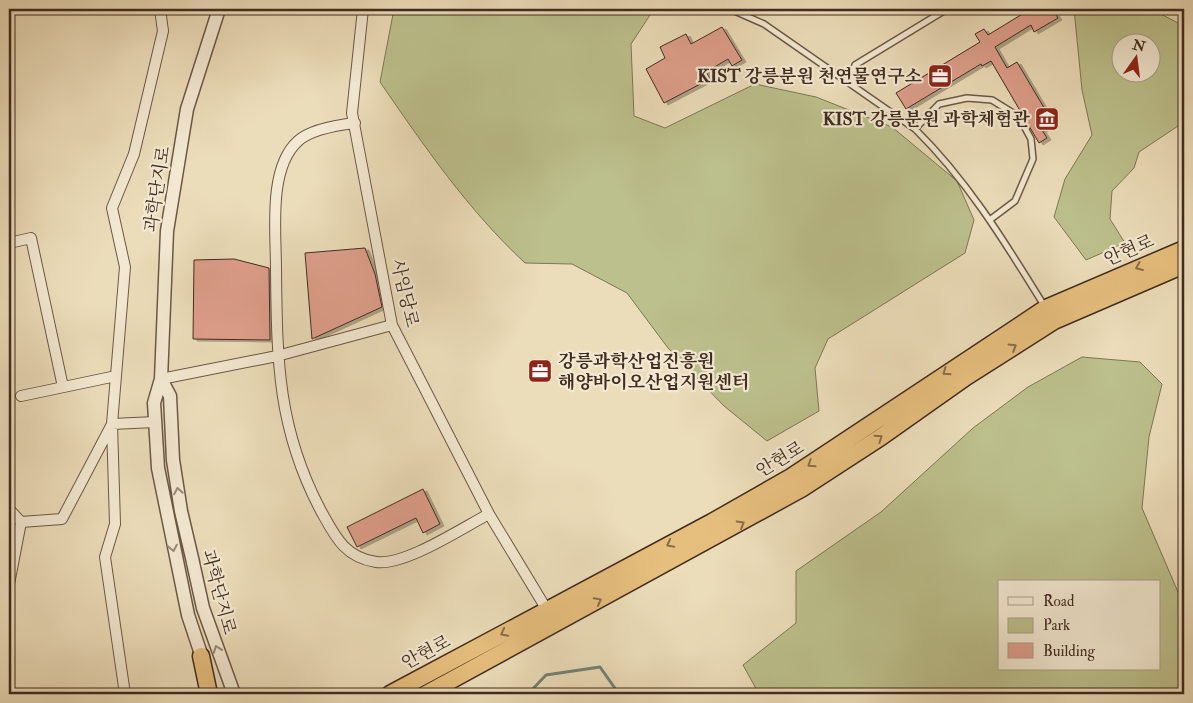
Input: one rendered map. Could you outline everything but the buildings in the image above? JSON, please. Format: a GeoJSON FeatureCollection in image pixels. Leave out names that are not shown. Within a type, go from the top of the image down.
{"type":"FeatureCollection","features":[{"type":"Feature","properties":{"kind":"highway","name":"안현로"},"geometry":{"type":"LineString","coordinates":[[390,694],[712,522],[792,477],[1050,314],[1184,249]]}},
{"type":"Feature","properties":{"kind":"highway","name":"안현로"},"geometry":{"type":"LineString","coordinates":[[426,694],[802,489],[881,437],[966,377],[1050,314],[1184,265]]}},
{"type":"Feature","properties":{"kind":"highway"},"geometry":{"type":"LineString","coordinates":[[547,610],[555,625]]}},
{"type":"Feature","properties":{"kind":"highway"},"geometry":{"type":"LineString","coordinates":[[201,656],[208,694]]}},
{"type":"Feature","properties":{"kind":"street"},"geometry":{"type":"LineString","coordinates":[[125,694],[104,557],[115,524],[112,424],[125,267],[112,208],[134,154],[162,31],[160,9]]}},
{"type":"Feature","properties":{"kind":"street","name":"과학단지로"},"geometry":{"type":"LineString","coordinates":[[217,694],[201,656],[188,616],[176,565],[158,468],[154,403],[161,379],[167,231],[187,109],[219,9]]}},
{"type":"Feature","properties":{"kind":"street","name":"사임당로"},"geometry":{"type":"LineString","coordinates":[[363,9],[352,113],[392,325],[489,514],[547,610]]}},
{"type":"Feature","properties":{"kind":"street"},"geometry":{"type":"LineString","coordinates":[[355,123],[328,127],[298,140],[285,161],[277,188],[277,356],[286,421],[308,486],[337,541],[356,556],[377,562],[400,561],[489,514]]}},
{"type":"Feature","properties":{"kind":"street"},"geometry":{"type":"LineString","coordinates":[[9,243],[31,238],[63,387]]}},
{"type":"Feature","properties":{"kind":"street"},"geometry":{"type":"LineString","coordinates":[[161,379],[277,356],[392,325]]}},
{"type":"Feature","properties":{"kind":"street"},"geometry":{"type":"LineString","coordinates":[[21,396],[116,376]]}},
{"type":"Feature","properties":{"kind":"street","name":"과학단지로"},"geometry":{"type":"LineString","coordinates":[[161,379],[170,396],[173,460],[181,511],[203,608],[234,694]]}},
{"type":"Feature","properties":{"kind":"street"},"geometry":{"type":"LineString","coordinates":[[112,424],[155,422]]}},
{"type":"Feature","properties":{"kind":"street"},"geometry":{"type":"LineString","coordinates":[[21,522],[62,519],[112,424]]}},
{"type":"Feature","properties":{"kind":"street"},"geometry":{"type":"LineString","coordinates":[[9,509],[21,522]]}},
{"type":"Feature","properties":{"kind":"street"},"geometry":{"type":"LineString","coordinates":[[9,584],[21,522]]}},
{"type":"Feature","properties":{"kind":"lane"},"geometry":{"type":"LineString","coordinates":[[730,9],[764,24],[915,129],[932,146],[991,219],[1050,314]]}},
{"type":"Feature","properties":{"kind":"lane"},"geometry":{"type":"LineString","coordinates":[[854,87],[852,76],[855,65],[948,9]]}},
{"type":"Feature","properties":{"kind":"lane"},"geometry":{"type":"LineString","coordinates":[[915,129],[939,104],[967,98],[992,100],[1013,113],[1024,126],[1031,139],[1033,158],[1030,167],[1015,201],[991,219]]}},
{"type":"Feature","properties":{"kind":"green space"},"geometry":{"type":"Polygon","coordinates":[[[394,9],[646,9],[650,15],[631,44],[634,116],[665,128],[755,84],[816,97],[892,127],[957,181],[974,220],[965,253],[828,339],[815,368],[819,411],[767,441],[724,406],[668,348],[627,293],[572,264],[525,263],[484,221],[430,153],[380,82],[394,9]]]}},
{"type":"Feature","properties":{"kind":"green space"},"geometry":{"type":"Polygon","coordinates":[[[1074,9],[1151,9],[1184,26],[1184,122],[1139,152],[1134,168],[1112,191],[1110,219],[1125,243],[1086,260],[1054,217],[1065,179],[1092,135],[1082,90],[1074,9]]]}},
{"type":"Feature","properties":{"kind":"green space"},"geometry":{"type":"Polygon","coordinates":[[[1082,357],[1140,362],[1162,384],[1149,437],[1142,508],[1184,606],[1184,694],[759,694],[743,665],[796,623],[796,571],[881,512],[973,428],[1028,387],[1082,357]]]}},
{"type":"Feature","properties":{"kind":"waterway"},"geometry":{"type":"LineString","coordinates":[[528,694],[546,675],[600,667],[619,694]]}},
{"type":"Feature","properties":{"kind":"place","name":"KIST 강릉분원 천연물연구소"},"geometry":{"type":"Point","coordinates":[940,76]}},
{"type":"Feature","properties":{"kind":"place","name":"KIST 강릉분원 과학체험관"},"geometry":{"type":"Point","coordinates":[1047,119]}},
{"type":"Feature","properties":{"kind":"place","name":"강릉과학산업진흥원 해양바이오산업지원센터"},"geometry":{"type":"Point","coordinates":[540,371]}}]}
